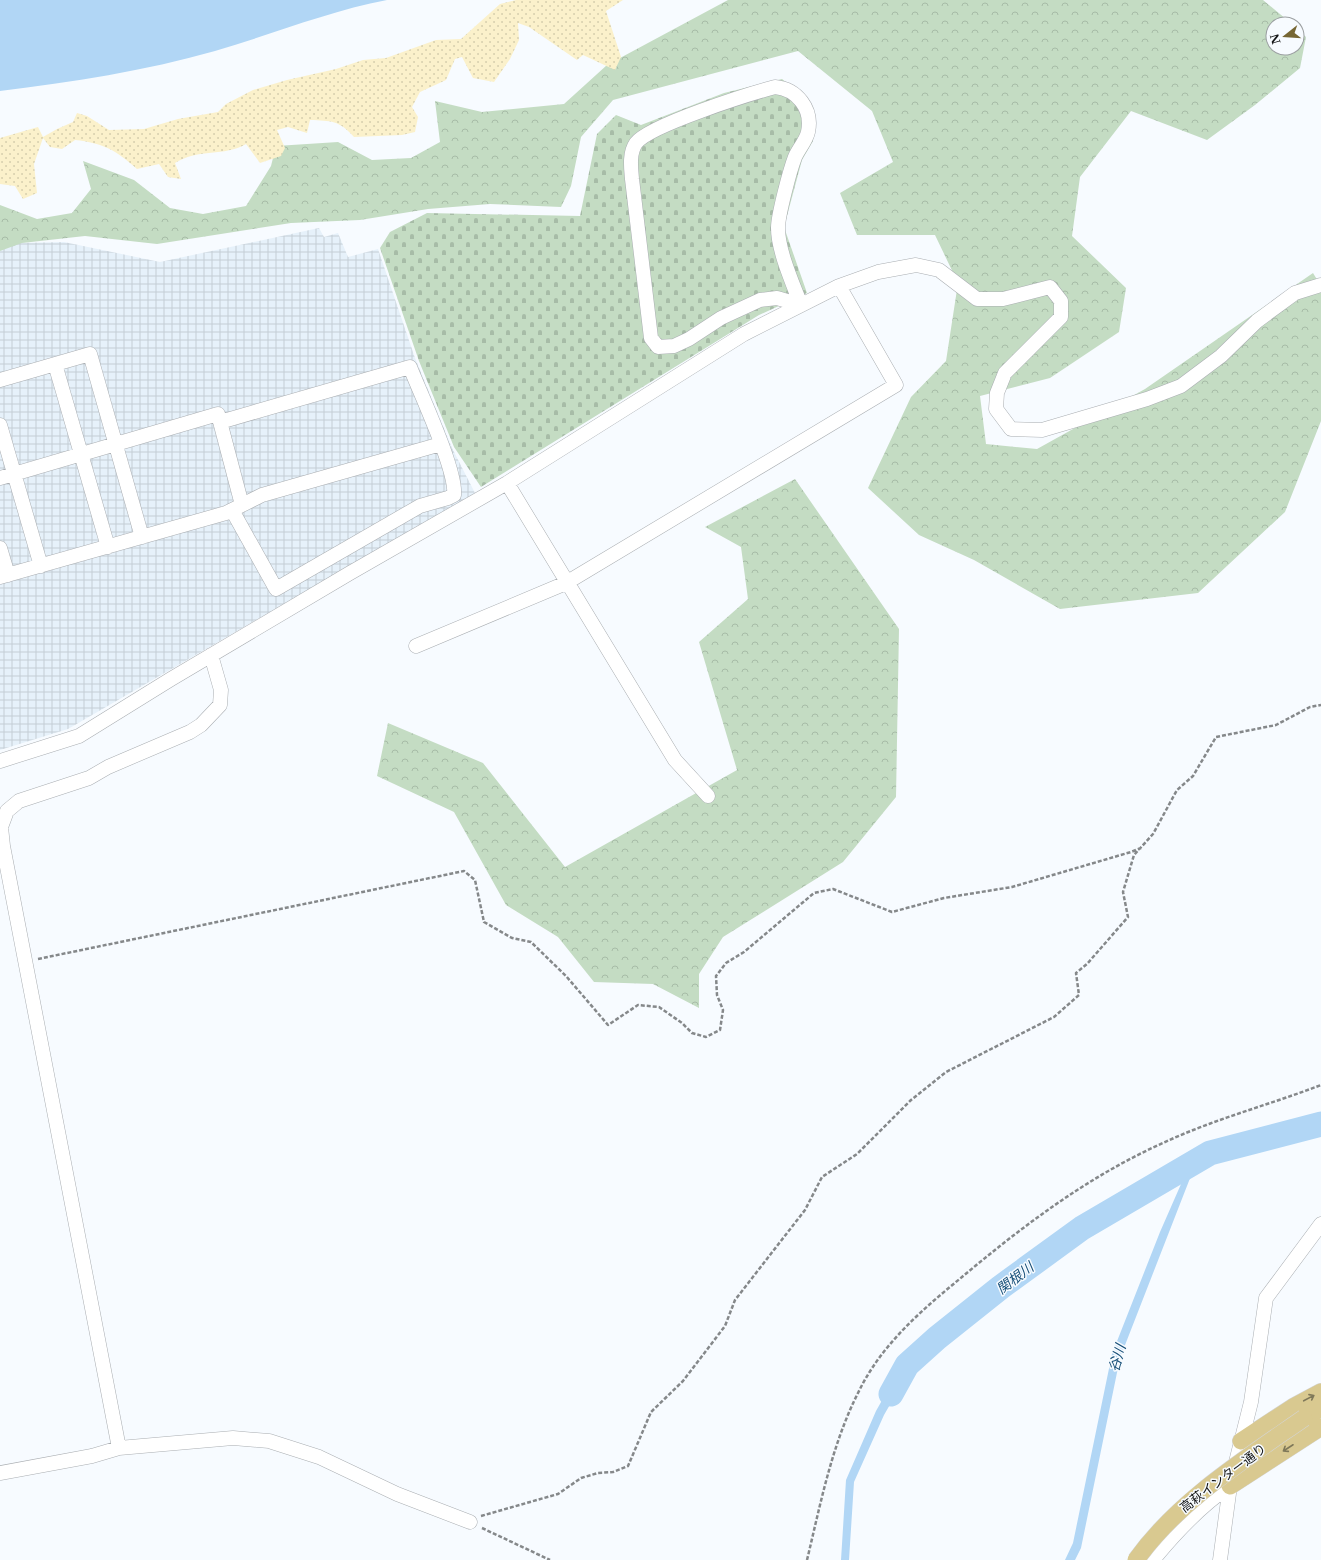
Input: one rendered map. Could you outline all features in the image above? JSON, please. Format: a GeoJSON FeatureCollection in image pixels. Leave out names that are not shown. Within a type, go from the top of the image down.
{"type":"FeatureCollection","features":[{"type":"Feature","properties":{"kind":"main road"},"geometry":{"type":"LineString","coordinates":[[1241,1441],[1292,1407],[1321,1392]]}},
{"type":"Feature","properties":{"kind":"main road","name":"高萩インター通り"},"geometry":{"type":"LineString","coordinates":[[1136,1560],[1180,1509],[1259,1449],[1321,1408]]}},
{"type":"Feature","properties":{"kind":"main road"},"geometry":{"type":"LineString","coordinates":[[1230,1486],[1321,1427]]}},
{"type":"Feature","properties":{"kind":"street"},"geometry":{"type":"LineString","coordinates":[[775,87],[786,88],[796,96],[804,104],[809,118],[808,133],[796,156],[778,228],[786,266],[801,305],[777,298],[760,300],[721,318],[689,339],[674,346],[658,347],[650,338],[632,179],[631,160],[635,144],[645,135],[664,126],[753,93],[775,87]]}},
{"type":"Feature","properties":{"kind":"street"},"geometry":{"type":"LineString","coordinates":[[0,761],[79,736],[210,655],[507,483],[744,334],[839,286],[878,272],[916,265],[939,270],[977,298],[1003,299],[1050,286],[1061,301],[1061,317],[1006,373],[997,393],[996,409],[1011,429],[1042,430],[1147,399],[1181,386],[1221,356],[1257,321],[1295,292],[1321,285]]}},
{"type":"Feature","properties":{"kind":"street"},"geometry":{"type":"LineString","coordinates":[[416,646],[566,583],[896,385],[839,286]]}},
{"type":"Feature","properties":{"kind":"street"},"geometry":{"type":"LineString","coordinates":[[0,380],[90,354],[142,537]]}},
{"type":"Feature","properties":{"kind":"street"},"geometry":{"type":"LineString","coordinates":[[55,364],[108,547]]}},
{"type":"Feature","properties":{"kind":"street"},"geometry":{"type":"LineString","coordinates":[[0,478],[218,414],[237,508],[276,589],[420,506],[454,495],[455,488],[441,444],[410,367],[220,422]]}},
{"type":"Feature","properties":{"kind":"street"},"geometry":{"type":"LineString","coordinates":[[0,426],[41,566]]}},
{"type":"Feature","properties":{"kind":"street"},"geometry":{"type":"LineString","coordinates":[[0,548],[4,576],[142,537],[237,508],[262,496],[441,444]]}},
{"type":"Feature","properties":{"kind":"street"},"geometry":{"type":"LineString","coordinates":[[507,483],[566,583],[675,760],[708,796]]}},
{"type":"Feature","properties":{"kind":"street"},"geometry":{"type":"LineString","coordinates":[[119,1448],[3,846],[2,827],[7,811],[19,802],[32,796],[89,778],[108,767],[190,732],[201,725],[220,705],[221,690],[210,655]]}},
{"type":"Feature","properties":{"kind":"street"},"geometry":{"type":"LineString","coordinates":[[1220,1560],[1230,1486],[1251,1402],[1266,1298],[1321,1224]]}},
{"type":"Feature","properties":{"kind":"street"},"geometry":{"type":"LineString","coordinates":[[0,1473],[92,1456],[119,1448],[233,1438],[269,1441],[319,1457],[397,1494],[470,1522]]}},
{"type":"Feature","properties":{"kind":"street"},"geometry":{"type":"LineString","coordinates":[[1153,1560],[1178,1529],[1230,1486]]}},
{"type":"Feature","properties":{"kind":"path"},"geometry":{"type":"LineString","coordinates":[[470,1522],[483,1515],[558,1494],[582,1478],[598,1473],[613,1472],[628,1466],[651,1412],[683,1381],[725,1326],[735,1300],[805,1210],[822,1177],[857,1154],[911,1100],[946,1072],[1054,1017],[1079,995],[1076,973],[1087,964],[1128,917],[1123,892],[1134,855],[1154,834],[1177,790],[1193,776],[1216,737],[1276,725],[1310,707],[1321,705]]}},
{"type":"Feature","properties":{"kind":"path"},"geometry":{"type":"LineString","coordinates":[[25,962],[464,871],[475,880],[484,922],[512,938],[531,942],[566,976],[608,1025],[638,1005],[659,1007],[682,1023],[692,1033],[706,1037],[720,1030],[723,1010],[717,995],[716,976],[726,963],[744,952],[814,893],[833,889],[892,912],[944,898],[1012,887],[1141,848]]}},
{"type":"Feature","properties":{"kind":"path"},"geometry":{"type":"LineString","coordinates":[[807,1560],[838,1438],[860,1389],[882,1352],[928,1305],[1037,1217],[1113,1168],[1176,1137],[1238,1113],[1321,1085]]}},
{"type":"Feature","properties":{"kind":"path"},"geometry":{"type":"LineString","coordinates":[[470,1522],[550,1560]]}},
{"type":"Feature","properties":{"kind":"shaded area"},"geometry":{"type":"Polygon","coordinates":[[[319,228],[324,237],[338,233],[348,257],[378,249],[415,358],[452,448],[475,493],[68,729],[0,750],[0,249],[17,243],[64,242],[160,262],[319,228]]]}},
{"type":"Feature","properties":{"kind":"green space"},"geometry":{"type":"Polygon","coordinates":[[[728,0],[1263,0],[1282,16],[1265,16],[1265,56],[1302,56],[1300,68],[1255,105],[1207,140],[1131,111],[1080,177],[1072,236],[1126,288],[1119,332],[1050,378],[980,396],[986,444],[1037,449],[1145,389],[1313,273],[1321,286],[1321,421],[1285,512],[1198,593],[1060,609],[974,560],[919,535],[868,488],[911,397],[946,361],[958,283],[935,235],[857,235],[840,193],[893,162],[872,111],[798,51],[613,100],[581,137],[571,186],[561,207],[490,204],[428,209],[360,220],[291,223],[157,244],[85,236],[22,243],[0,251],[0,205],[37,219],[72,213],[91,189],[83,161],[134,180],[170,208],[203,214],[246,206],[271,166],[276,146],[338,142],[372,160],[411,158],[440,142],[435,101],[482,112],[564,104],[607,65],[728,0]]]}},
{"type":"Feature","properties":{"kind":"green space"},"geometry":{"type":"Polygon","coordinates":[[[782,79],[804,96],[814,114],[813,141],[802,160],[784,227],[807,293],[759,315],[481,487],[454,447],[419,361],[380,248],[390,232],[427,213],[580,216],[597,134],[616,115],[641,125],[724,93],[782,79]]]}},
{"type":"Feature","properties":{"kind":"green space"},"geometry":{"type":"Polygon","coordinates":[[[795,479],[899,629],[896,797],[843,862],[723,937],[699,974],[699,1008],[653,984],[594,982],[558,937],[506,905],[454,812],[377,776],[388,723],[483,763],[565,867],[737,770],[699,642],[748,599],[741,547],[705,527],[795,479]]]}},
{"type":"Feature","properties":{"kind":"sand"},"geometry":{"type":"Polygon","coordinates":[[[516,0],[623,0],[606,11],[621,57],[615,70],[583,55],[577,60],[529,27],[518,23],[519,40],[510,59],[494,82],[473,78],[462,57],[455,59],[446,80],[420,92],[412,107],[418,117],[415,132],[402,135],[354,137],[344,127],[334,122],[310,120],[307,133],[288,127],[277,130],[285,148],[281,156],[260,163],[246,144],[238,148],[184,158],[175,163],[181,179],[168,177],[159,164],[137,169],[116,152],[101,145],[75,140],[62,149],[50,147],[43,138],[34,164],[37,193],[23,199],[15,186],[0,184],[0,138],[38,127],[43,137],[73,122],[77,113],[87,116],[109,130],[144,129],[178,119],[218,112],[226,104],[253,90],[287,80],[336,69],[363,60],[386,58],[436,40],[461,39],[500,4],[516,0]]]}},
{"type":"Feature","properties":{"kind":"water"},"geometry":{"type":"Polygon","coordinates":[[[0,0],[387,0],[344,10],[189,58],[81,80],[0,91],[0,0]]]}},
{"type":"Feature","properties":{"kind":"water","name":"谷川"},"geometry":{"type":"Polygon","coordinates":[[[1192,1159],[1194,1168],[1120,1358],[1081,1548],[1075,1560],[1065,1560],[1073,1543],[1112,1354],[1160,1232],[1192,1159]]]}},
{"type":"Feature","properties":{"kind":"water"},"geometry":{"type":"Polygon","coordinates":[[[903,1363],[911,1368],[884,1415],[854,1482],[849,1560],[841,1560],[846,1480],[876,1411],[903,1363]]]}},
{"type":"Feature","properties":{"kind":"waterway","name":"関根川"},"geometry":{"type":"LineString","coordinates":[[891,1394],[907,1365],[937,1338],[1001,1287],[1082,1228],[1210,1153],[1321,1124]]}}]}
